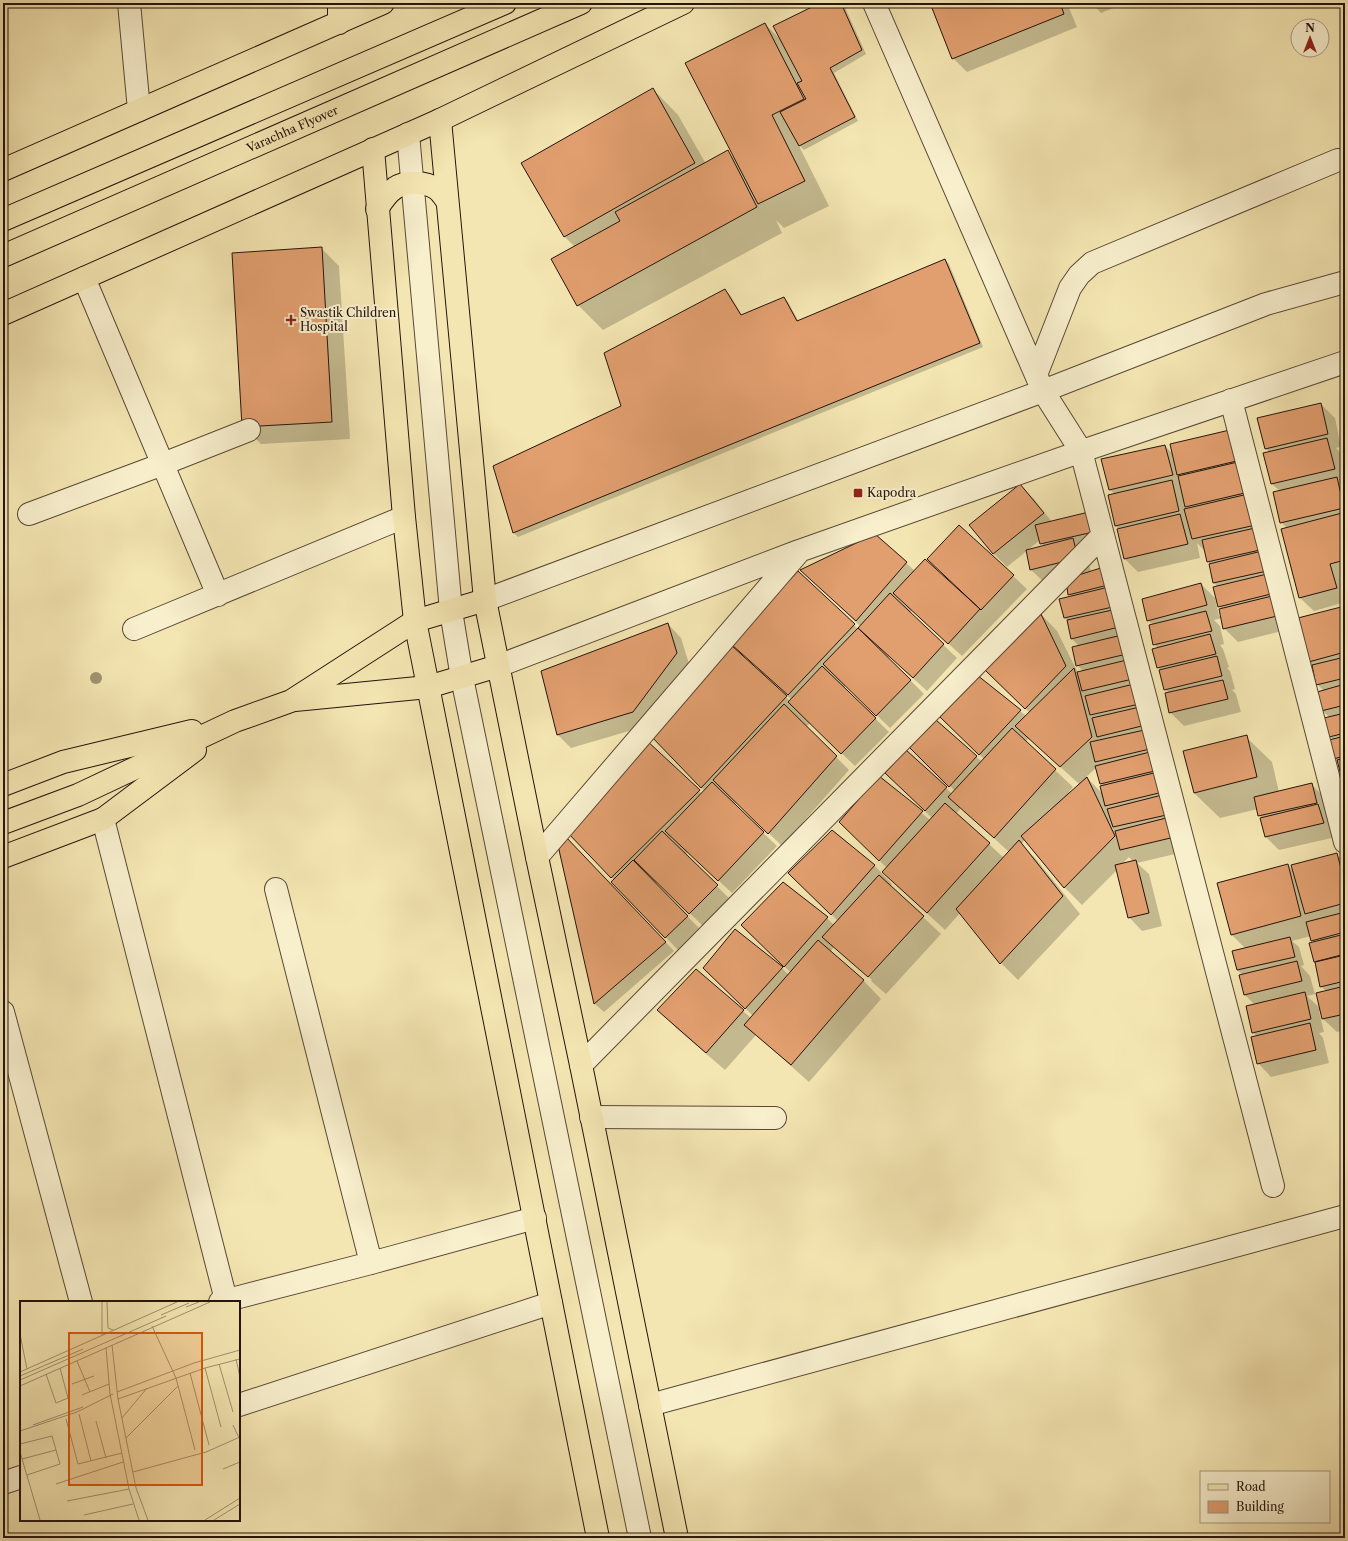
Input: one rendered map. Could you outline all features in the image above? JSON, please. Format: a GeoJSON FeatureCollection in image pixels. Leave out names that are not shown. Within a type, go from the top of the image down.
{"type":"FeatureCollection","features":[{"type":"Feature","properties":{"kind":"main road"},"geometry":{"type":"LineString","coordinates":[[3,170],[139,110],[339,13],[383,3]]}},
{"type":"Feature","properties":{"kind":"main road"},"geometry":{"type":"LineString","coordinates":[[3,220],[505,3]]}},
{"type":"Feature","properties":{"kind":"main road","name":"Varachha Flyover"},"geometry":{"type":"LineString","coordinates":[[3,256],[581,3]]}},
{"type":"Feature","properties":{"kind":"main road"},"geometry":{"type":"LineString","coordinates":[[3,314],[440,120],[683,3]]}},
{"type":"Feature","properties":{"kind":"main road"},"geometry":{"type":"LineString","coordinates":[[440,120],[485,600],[677,1538]]}},
{"type":"Feature","properties":{"kind":"main road"},"geometry":{"type":"LineString","coordinates":[[373,149],[404,517],[415,621],[598,1538]]}},
{"type":"Feature","properties":{"kind":"main road"},"geometry":{"type":"LineString","coordinates":[[377,209],[385,197],[396,187],[412,183],[426,184],[438,190],[447,201]]}},
{"type":"Feature","properties":{"kind":"main road"},"geometry":{"type":"LineString","coordinates":[[3,823],[78,795],[235,721],[291,701],[415,621],[485,600]]}},
{"type":"Feature","properties":{"kind":"main road"},"geometry":{"type":"LineString","coordinates":[[291,701],[428,687],[498,666]]}},
{"type":"Feature","properties":{"kind":"main road"},"geometry":{"type":"LineString","coordinates":[[3,785],[64,762],[235,721]]}},
{"type":"Feature","properties":{"kind":"main road"},"geometry":{"type":"LineString","coordinates":[[3,856],[103,819],[235,721]]}},
{"type":"Feature","properties":{"kind":"street"},"geometry":{"type":"LineString","coordinates":[[129,3],[139,110]]}},
{"type":"Feature","properties":{"kind":"street"},"geometry":{"type":"LineString","coordinates":[[874,3],[1040,383],[1081,451],[1273,1186]]}},
{"type":"Feature","properties":{"kind":"street"},"geometry":{"type":"LineString","coordinates":[[408,134],[451,610],[462,678],[640,1538]]}},
{"type":"Feature","properties":{"kind":"street"},"geometry":{"type":"LineString","coordinates":[[1040,383],[1070,288],[1079,275],[1092,263],[1338,160]]}},
{"type":"Feature","properties":{"kind":"street"},"geometry":{"type":"LineString","coordinates":[[84,278],[218,595]]}},
{"type":"Feature","properties":{"kind":"street"},"geometry":{"type":"LineString","coordinates":[[485,600],[1040,383],[1266,304],[1345,282]]}},
{"type":"Feature","properties":{"kind":"street"},"geometry":{"type":"LineString","coordinates":[[498,666],[799,551],[1081,451],[1345,362]]}},
{"type":"Feature","properties":{"kind":"street"},"geometry":{"type":"LineString","coordinates":[[1232,400],[1345,842]]}},
{"type":"Feature","properties":{"kind":"street"},"geometry":{"type":"LineString","coordinates":[[29,514],[249,430]]}},
{"type":"Feature","properties":{"kind":"street"},"geometry":{"type":"LineString","coordinates":[[134,629],[404,517]]}},
{"type":"Feature","properties":{"kind":"street"},"geometry":{"type":"LineString","coordinates":[[581,1065],[1103,536]]}},
{"type":"Feature","properties":{"kind":"street"},"geometry":{"type":"LineString","coordinates":[[537,857],[799,551]]}},
{"type":"Feature","properties":{"kind":"street"},"geometry":{"type":"LineString","coordinates":[[103,819],[223,1301],[371,1263],[535,1218]]}},
{"type":"Feature","properties":{"kind":"street"},"geometry":{"type":"LineString","coordinates":[[276,889],[371,1263]]}},
{"type":"Feature","properties":{"kind":"street"},"geometry":{"type":"LineString","coordinates":[[3,1012],[80,1301]]}},
{"type":"Feature","properties":{"kind":"street"},"geometry":{"type":"LineString","coordinates":[[591,1117],[775,1118]]}},
{"type":"Feature","properties":{"kind":"street"},"geometry":{"type":"LineString","coordinates":[[650,1405],[1345,1216]]}},
{"type":"Feature","properties":{"kind":"street"},"geometry":{"type":"LineString","coordinates":[[240,1405],[551,1303]]}},
{"type":"Feature","properties":{"kind":"street"},"geometry":{"type":"LineString","coordinates":[[3,1483],[20,1477]]}},
{"type":"Feature","properties":{"kind":"building"},"geometry":{"type":"Polygon","coordinates":[[[820,3],[841,3],[862,50],[830,68],[855,117],[799,146],[780,112],[806,99],[797,83],[802,81],[773,26],[820,3]]]}},
{"type":"Feature","properties":{"kind":"building"},"geometry":{"type":"Polygon","coordinates":[[[930,3],[1060,3],[1064,14],[952,59],[930,3]]]}},
{"type":"Feature","properties":{"kind":"building"},"geometry":{"type":"Polygon","coordinates":[[[765,23],[804,99],[772,115],[805,181],[758,204],[685,63],[765,23]]]}},
{"type":"Feature","properties":{"kind":"building"},"geometry":{"type":"Polygon","coordinates":[[[653,88],[695,163],[564,237],[521,163],[653,88]]]}},
{"type":"Feature","properties":{"kind":"building"},"geometry":{"type":"Polygon","coordinates":[[[728,150],[757,207],[577,306],[551,259],[620,221],[615,212],[728,150]]]}},
{"type":"Feature","properties":{"kind":"building"},"geometry":{"type":"Polygon","coordinates":[[[322,247],[332,422],[242,427],[232,253],[322,247]]]}},
{"type":"Feature","properties":{"kind":"building"},"geometry":{"type":"Polygon","coordinates":[[[945,259],[980,343],[513,533],[493,466],[621,406],[604,353],[725,289],[741,315],[784,297],[797,321],[945,259]]]}},
{"type":"Feature","properties":{"kind":"building"},"geometry":{"type":"Polygon","coordinates":[[[1321,403],[1328,434],[1265,449],[1257,418],[1321,403]]]}},
{"type":"Feature","properties":{"kind":"building"},"geometry":{"type":"Polygon","coordinates":[[[1234,429],[1241,460],[1177,475],[1170,444],[1234,429]]]}},
{"type":"Feature","properties":{"kind":"building"},"geometry":{"type":"Polygon","coordinates":[[[1327,438],[1335,469],[1271,484],[1263,453],[1327,438]]]}},
{"type":"Feature","properties":{"kind":"building"},"geometry":{"type":"Polygon","coordinates":[[[1165,445],[1173,475],[1109,490],[1101,459],[1165,445]]]}},
{"type":"Feature","properties":{"kind":"building"},"geometry":{"type":"Polygon","coordinates":[[[1242,461],[1249,492],[1185,507],[1178,476],[1242,461]]]}},
{"type":"Feature","properties":{"kind":"building"},"geometry":{"type":"Polygon","coordinates":[[[1337,477],[1344,508],[1280,523],[1273,492],[1337,477]]]}},
{"type":"Feature","properties":{"kind":"building"},"geometry":{"type":"Polygon","coordinates":[[[1345,478],[1345,499],[1340,479],[1345,478]]]}},
{"type":"Feature","properties":{"kind":"building"},"geometry":{"type":"Polygon","coordinates":[[[1172,480],[1179,511],[1115,526],[1108,495],[1172,480]]]}},
{"type":"Feature","properties":{"kind":"building"},"geometry":{"type":"Polygon","coordinates":[[[1020,484],[1044,513],[993,554],[969,525],[1020,484]]]}},
{"type":"Feature","properties":{"kind":"building"},"geometry":{"type":"Polygon","coordinates":[[[1248,494],[1256,525],[1192,539],[1184,509],[1248,494]]]}},
{"type":"Feature","properties":{"kind":"building"},"geometry":{"type":"Polygon","coordinates":[[[1093,511],[1098,531],[1040,544],[1035,525],[1093,511]]]}},
{"type":"Feature","properties":{"kind":"building"},"geometry":{"type":"Polygon","coordinates":[[[1342,513],[1345,523],[1345,560],[1330,564],[1337,588],[1299,598],[1281,529],[1342,513]]]}},
{"type":"Feature","properties":{"kind":"building"},"geometry":{"type":"Polygon","coordinates":[[[1180,514],[1188,544],[1124,559],[1117,529],[1180,514]]]}},
{"type":"Feature","properties":{"kind":"building"},"geometry":{"type":"Polygon","coordinates":[[[959,525],[1014,575],[981,610],[927,559],[959,525]]]}},
{"type":"Feature","properties":{"kind":"building"},"geometry":{"type":"Polygon","coordinates":[[[1255,528],[1260,550],[1207,562],[1202,540],[1255,528]]]}},
{"type":"Feature","properties":{"kind":"building"},"geometry":{"type":"Polygon","coordinates":[[[875,534],[907,562],[856,621],[800,570],[875,534]]]}},
{"type":"Feature","properties":{"kind":"building"},"geometry":{"type":"Polygon","coordinates":[[[1073,538],[1078,558],[1030,570],[1026,550],[1073,538]]]}},
{"type":"Feature","properties":{"kind":"building"},"geometry":{"type":"Polygon","coordinates":[[[1262,551],[1267,571],[1213,583],[1209,564],[1262,551]]]}},
{"type":"Feature","properties":{"kind":"building"},"geometry":{"type":"Polygon","coordinates":[[[925,559],[980,609],[948,644],[893,593],[925,559]]]}},
{"type":"Feature","properties":{"kind":"building"},"geometry":{"type":"Polygon","coordinates":[[[1107,566],[1112,584],[1068,595],[1066,579],[1107,566]]]}},
{"type":"Feature","properties":{"kind":"building"},"geometry":{"type":"Polygon","coordinates":[[[798,571],[855,624],[788,695],[731,644],[798,571]]]}},
{"type":"Feature","properties":{"kind":"building"},"geometry":{"type":"Polygon","coordinates":[[[1267,574],[1271,594],[1218,607],[1213,587],[1267,574]]]}},
{"type":"Feature","properties":{"kind":"building"},"geometry":{"type":"Polygon","coordinates":[[[1201,583],[1207,605],[1147,621],[1142,599],[1201,583]]]}},
{"type":"Feature","properties":{"kind":"building"},"geometry":{"type":"Polygon","coordinates":[[[1113,586],[1117,606],[1064,618],[1059,599],[1113,586]]]}},
{"type":"Feature","properties":{"kind":"building"},"geometry":{"type":"Polygon","coordinates":[[[890,593],[944,644],[913,678],[858,628],[890,593]]]}},
{"type":"Feature","properties":{"kind":"building"},"geometry":{"type":"Polygon","coordinates":[[[1272,596],[1277,616],[1223,629],[1219,609],[1272,596]]]}},
{"type":"Feature","properties":{"kind":"building"},"geometry":{"type":"Polygon","coordinates":[[[1345,606],[1345,652],[1305,663],[1294,619],[1345,606]]]}},
{"type":"Feature","properties":{"kind":"building"},"geometry":{"type":"Polygon","coordinates":[[[1117,609],[1123,626],[1071,639],[1067,620],[1117,609]]]}},
{"type":"Feature","properties":{"kind":"building"},"geometry":{"type":"Polygon","coordinates":[[[1206,611],[1212,631],[1153,645],[1149,625],[1206,611]]]}},
{"type":"Feature","properties":{"kind":"building"},"geometry":{"type":"Polygon","coordinates":[[[1040,612],[1066,666],[1025,709],[985,670],[1040,612]]]}},
{"type":"Feature","properties":{"kind":"building"},"geometry":{"type":"Polygon","coordinates":[[[668,623],[677,653],[633,712],[557,735],[541,671],[668,623]]]}},
{"type":"Feature","properties":{"kind":"building"},"geometry":{"type":"Polygon","coordinates":[[[858,628],[911,680],[876,716],[823,664],[858,628]]]}},
{"type":"Feature","properties":{"kind":"building"},"geometry":{"type":"Polygon","coordinates":[[[1126,634],[1131,653],[1076,666],[1072,647],[1126,634]]]}},
{"type":"Feature","properties":{"kind":"building"},"geometry":{"type":"Polygon","coordinates":[[[1210,634],[1216,654],[1157,668],[1152,649],[1210,634]]]}},
{"type":"Feature","properties":{"kind":"building"},"geometry":{"type":"Polygon","coordinates":[[[731,645],[787,696],[701,788],[649,734],[731,645]]]}},
{"type":"Feature","properties":{"kind":"building"},"geometry":{"type":"Polygon","coordinates":[[[1217,656],[1222,676],[1164,690],[1159,670],[1217,656]]]}},
{"type":"Feature","properties":{"kind":"building"},"geometry":{"type":"Polygon","coordinates":[[[1345,657],[1345,678],[1316,685],[1312,665],[1345,657]]]}},
{"type":"Feature","properties":{"kind":"building"},"geometry":{"type":"Polygon","coordinates":[[[1131,659],[1137,678],[1082,691],[1077,672],[1131,659]]]}},
{"type":"Feature","properties":{"kind":"building"},"geometry":{"type":"Polygon","coordinates":[[[822,666],[876,718],[841,754],[788,702],[822,666]]]}},
{"type":"Feature","properties":{"kind":"building"},"geometry":{"type":"Polygon","coordinates":[[[1074,668],[1092,737],[1060,767],[1015,726],[1074,668]]]}},
{"type":"Feature","properties":{"kind":"building"},"geometry":{"type":"Polygon","coordinates":[[[977,675],[1021,710],[979,755],[940,717],[977,675]]]}},
{"type":"Feature","properties":{"kind":"building"},"geometry":{"type":"Polygon","coordinates":[[[1223,680],[1228,699],[1169,713],[1165,693],[1223,680]]]}},
{"type":"Feature","properties":{"kind":"building"},"geometry":{"type":"Polygon","coordinates":[[[1138,683],[1144,703],[1090,715],[1085,696],[1138,683]]]}},
{"type":"Feature","properties":{"kind":"building"},"geometry":{"type":"Polygon","coordinates":[[[1345,684],[1345,705],[1321,711],[1317,692],[1345,684]]]}},
{"type":"Feature","properties":{"kind":"building"},"geometry":{"type":"Polygon","coordinates":[[[784,704],[837,756],[768,834],[713,780],[784,704]]]}},
{"type":"Feature","properties":{"kind":"building"},"geometry":{"type":"Polygon","coordinates":[[[1144,706],[1150,724],[1097,737],[1092,718],[1144,706]]]}},
{"type":"Feature","properties":{"kind":"building"},"geometry":{"type":"Polygon","coordinates":[[[1345,713],[1345,733],[1329,737],[1324,718],[1345,713]]]}},
{"type":"Feature","properties":{"kind":"building"},"geometry":{"type":"Polygon","coordinates":[[[936,720],[977,756],[949,787],[909,747],[936,720]]]}},
{"type":"Feature","properties":{"kind":"building"},"geometry":{"type":"Polygon","coordinates":[[[1012,728],[1056,769],[994,838],[948,797],[1012,728]]]}},
{"type":"Feature","properties":{"kind":"building"},"geometry":{"type":"Polygon","coordinates":[[[1149,729],[1154,748],[1095,762],[1090,742],[1149,729]]]}},
{"type":"Feature","properties":{"kind":"building"},"geometry":{"type":"Polygon","coordinates":[[[1247,735],[1257,777],[1194,793],[1183,751],[1247,735]]]}},
{"type":"Feature","properties":{"kind":"building"},"geometry":{"type":"Polygon","coordinates":[[[1345,736],[1345,756],[1333,759],[1329,740],[1345,736]]]}},
{"type":"Feature","properties":{"kind":"building"},"geometry":{"type":"Polygon","coordinates":[[[645,739],[700,790],[611,878],[567,832],[645,739]]]}},
{"type":"Feature","properties":{"kind":"building"},"geometry":{"type":"Polygon","coordinates":[[[906,750],[947,787],[925,811],[885,773],[906,750]]]}},
{"type":"Feature","properties":{"kind":"building"},"geometry":{"type":"Polygon","coordinates":[[[1154,751],[1159,770],[1100,784],[1095,766],[1154,751]]]}},
{"type":"Feature","properties":{"kind":"building"},"geometry":{"type":"Polygon","coordinates":[[[1345,758],[1345,778],[1342,779],[1337,760],[1345,758]]]}},
{"type":"Feature","properties":{"kind":"building"},"geometry":{"type":"Polygon","coordinates":[[[1158,772],[1163,792],[1105,806],[1100,786],[1158,772]]]}},
{"type":"Feature","properties":{"kind":"building"},"geometry":{"type":"Polygon","coordinates":[[[879,776],[923,811],[879,861],[839,822],[879,776]]]}},
{"type":"Feature","properties":{"kind":"building"},"geometry":{"type":"Polygon","coordinates":[[[1087,777],[1115,836],[1064,888],[1021,836],[1087,777]]]}},
{"type":"Feature","properties":{"kind":"building"},"geometry":{"type":"Polygon","coordinates":[[[712,782],[764,832],[718,881],[665,831],[712,782]]]}},
{"type":"Feature","properties":{"kind":"building"},"geometry":{"type":"Polygon","coordinates":[[[1312,783],[1317,803],[1258,816],[1254,797],[1312,783]]]}},
{"type":"Feature","properties":{"kind":"building"},"geometry":{"type":"Polygon","coordinates":[[[1166,794],[1171,814],[1113,827],[1107,809],[1166,794]]]}},
{"type":"Feature","properties":{"kind":"building"},"geometry":{"type":"Polygon","coordinates":[[[945,803],[990,843],[927,913],[882,872],[945,803]]]}},
{"type":"Feature","properties":{"kind":"building"},"geometry":{"type":"Polygon","coordinates":[[[1318,804],[1324,823],[1265,837],[1260,818],[1318,804]]]}},
{"type":"Feature","properties":{"kind":"building"},"geometry":{"type":"Polygon","coordinates":[[[1174,816],[1179,836],[1120,850],[1115,831],[1174,816]]]}},
{"type":"Feature","properties":{"kind":"building"},"geometry":{"type":"Polygon","coordinates":[[[832,830],[875,865],[831,915],[788,873],[832,830]]]}},
{"type":"Feature","properties":{"kind":"building"},"geometry":{"type":"Polygon","coordinates":[[[662,831],[718,885],[689,914],[634,860],[662,831]]]}},
{"type":"Feature","properties":{"kind":"building"},"geometry":{"type":"Polygon","coordinates":[[[564,835],[666,942],[594,1004],[557,841],[564,835]]]}},
{"type":"Feature","properties":{"kind":"building"},"geometry":{"type":"Polygon","coordinates":[[[1019,840],[1063,896],[1000,964],[956,909],[1019,840]]]}},
{"type":"Feature","properties":{"kind":"building"},"geometry":{"type":"Polygon","coordinates":[[[1337,853],[1345,884],[1345,903],[1305,914],[1291,865],[1337,853]]]}},
{"type":"Feature","properties":{"kind":"building"},"geometry":{"type":"Polygon","coordinates":[[[633,860],[688,916],[665,938],[611,882],[633,860]]]}},
{"type":"Feature","properties":{"kind":"building"},"geometry":{"type":"Polygon","coordinates":[[[1136,860],[1149,913],[1128,918],[1115,865],[1136,860]]]}},
{"type":"Feature","properties":{"kind":"building"},"geometry":{"type":"Polygon","coordinates":[[[1288,864],[1301,916],[1231,935],[1217,883],[1288,864]]]}},
{"type":"Feature","properties":{"kind":"building"},"geometry":{"type":"Polygon","coordinates":[[[879,875],[924,916],[868,977],[822,937],[879,875]]]}},
{"type":"Feature","properties":{"kind":"building"},"geometry":{"type":"Polygon","coordinates":[[[783,882],[828,917],[784,967],[741,925],[783,882]]]}},
{"type":"Feature","properties":{"kind":"building"},"geometry":{"type":"Polygon","coordinates":[[[1345,912],[1345,932],[1311,941],[1306,922],[1345,912]]]}},
{"type":"Feature","properties":{"kind":"building"},"geometry":{"type":"Polygon","coordinates":[[[735,929],[783,967],[745,1009],[703,968],[735,929]]]}},
{"type":"Feature","properties":{"kind":"building"},"geometry":{"type":"Polygon","coordinates":[[[1345,934],[1345,954],[1314,962],[1309,943],[1345,934]]]}},
{"type":"Feature","properties":{"kind":"building"},"geometry":{"type":"Polygon","coordinates":[[[1290,937],[1295,957],[1237,970],[1232,951],[1290,937]]]}},
{"type":"Feature","properties":{"kind":"building"},"geometry":{"type":"Polygon","coordinates":[[[818,940],[864,980],[791,1065],[744,1025],[818,940]]]}},
{"type":"Feature","properties":{"kind":"building"},"geometry":{"type":"Polygon","coordinates":[[[1345,955],[1345,981],[1320,987],[1315,962],[1345,955]]]}},
{"type":"Feature","properties":{"kind":"building"},"geometry":{"type":"Polygon","coordinates":[[[1297,961],[1302,981],[1244,995],[1239,975],[1297,961]]]}},
{"type":"Feature","properties":{"kind":"building"},"geometry":{"type":"Polygon","coordinates":[[[696,969],[744,1010],[706,1053],[657,1010],[696,969]]]}},
{"type":"Feature","properties":{"kind":"building"},"geometry":{"type":"Polygon","coordinates":[[[1345,986],[1345,1014],[1322,1019],[1316,993],[1345,986]]]}},
{"type":"Feature","properties":{"kind":"building"},"geometry":{"type":"Polygon","coordinates":[[[1305,992],[1311,1019],[1252,1033],[1246,1006],[1305,992]]]}},
{"type":"Feature","properties":{"kind":"building"},"geometry":{"type":"Polygon","coordinates":[[[1310,1023],[1316,1050],[1257,1064],[1251,1037],[1310,1023]]]}},
{"type":"Feature","properties":{"kind":"place","name":"Swastik Children Hospital"},"geometry":{"type":"Point","coordinates":[291,320]}},
{"type":"Feature","properties":{"kind":"place","name":"Kapodra"},"geometry":{"type":"Point","coordinates":[858,493]}}]}
